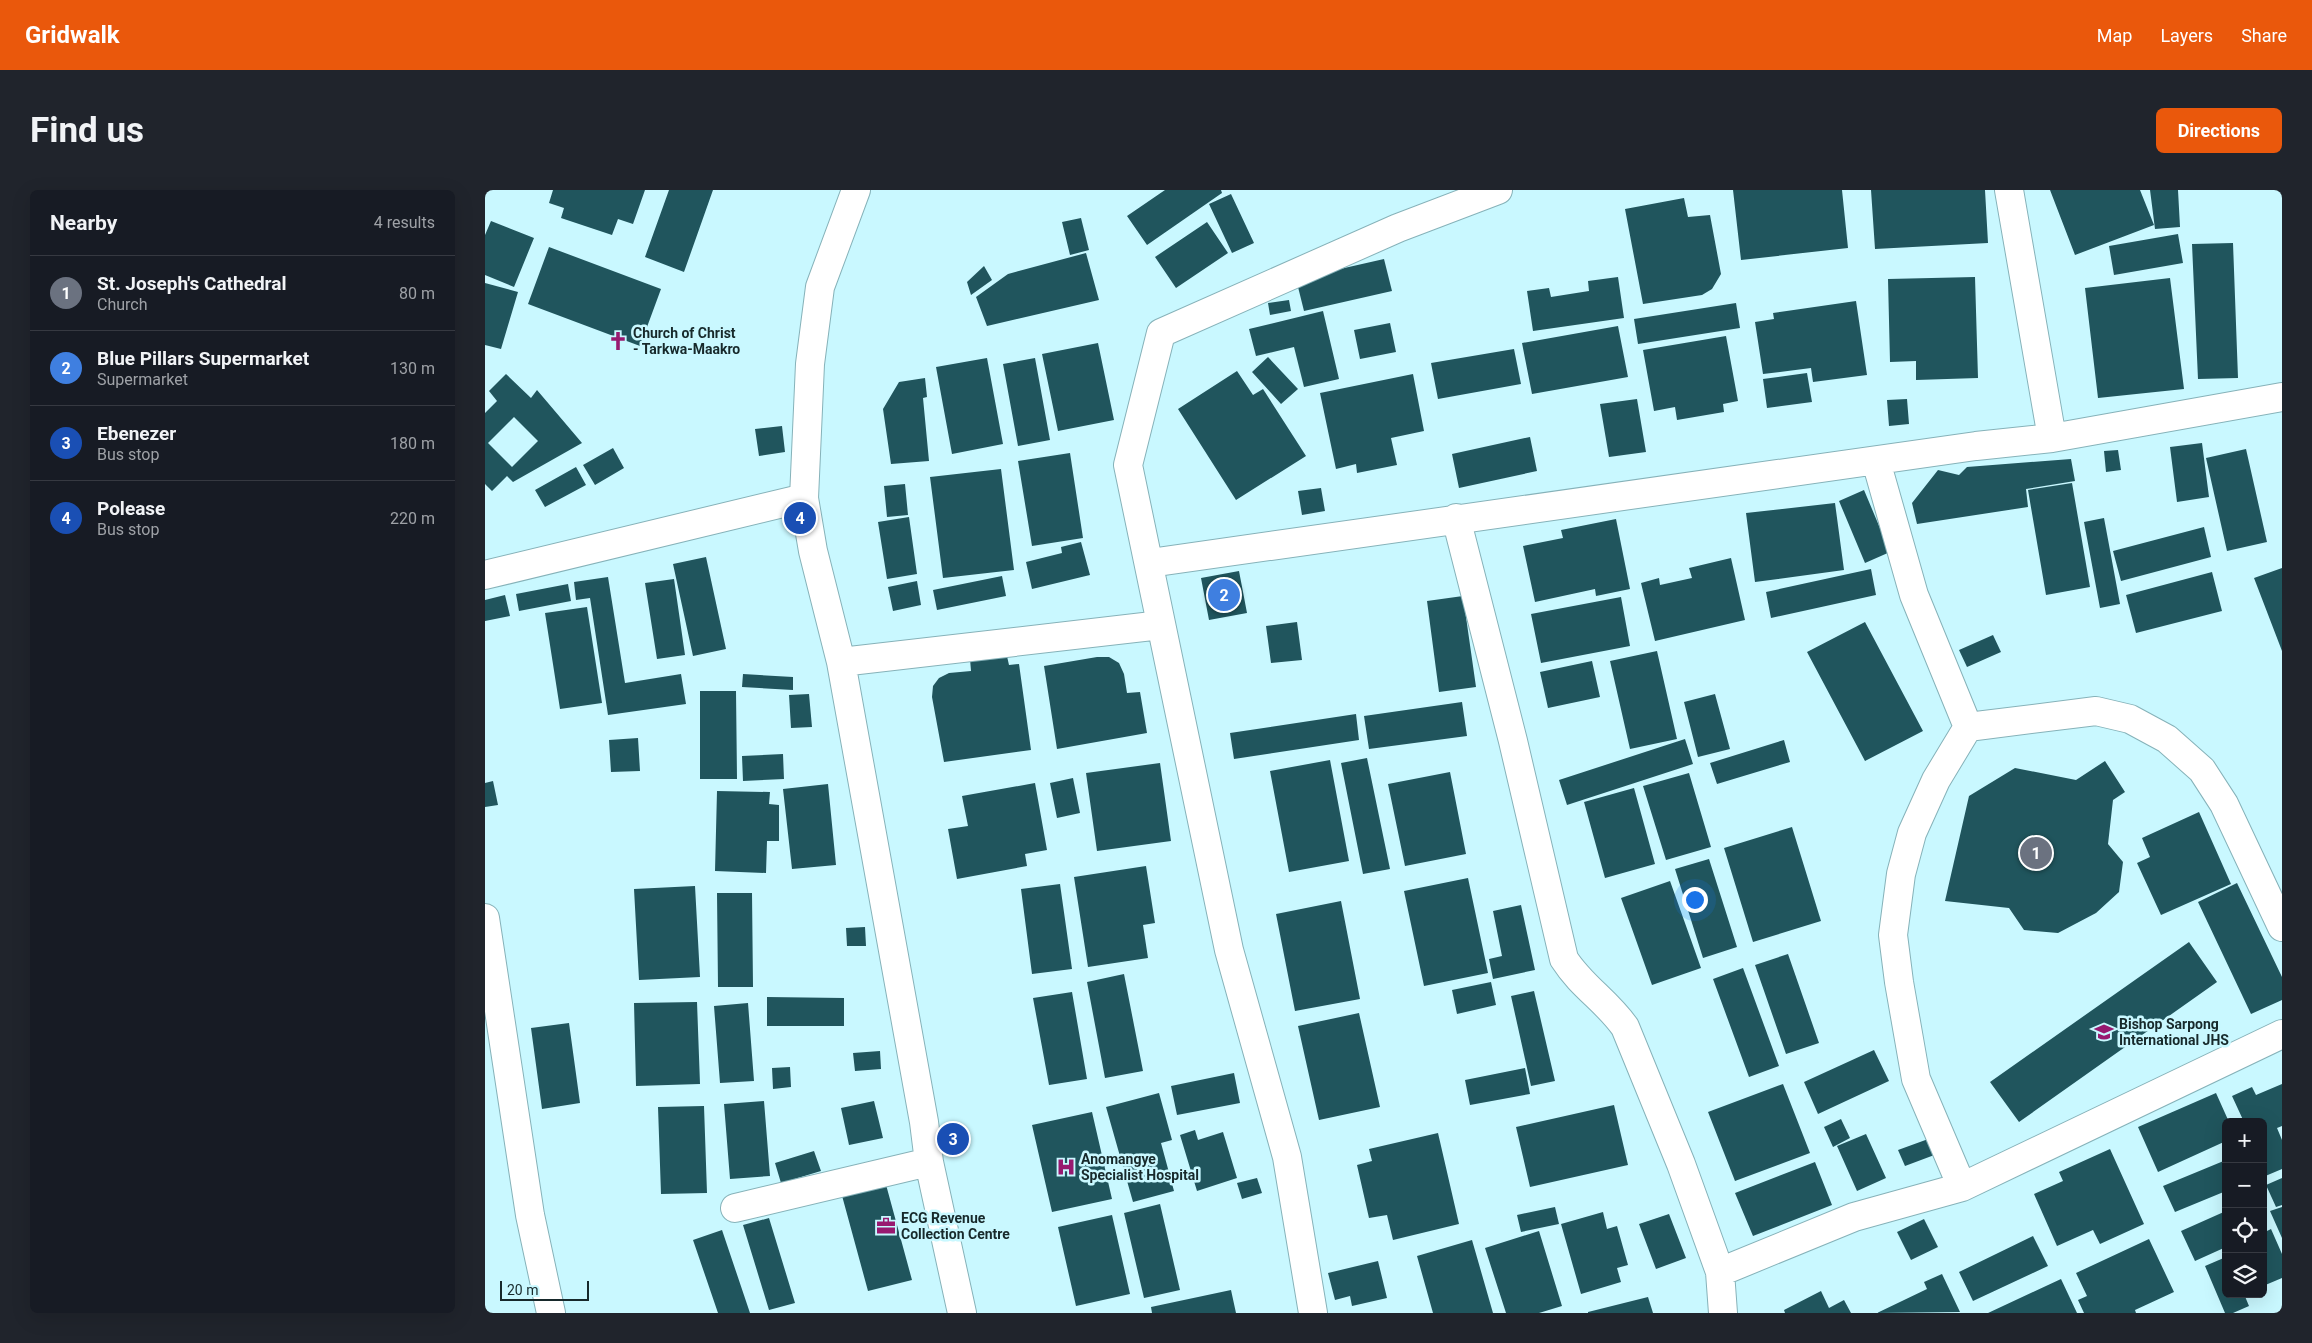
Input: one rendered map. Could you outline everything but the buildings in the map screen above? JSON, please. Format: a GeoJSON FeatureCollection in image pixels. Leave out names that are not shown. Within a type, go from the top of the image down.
{"type":"FeatureCollection","features":[{"type":"Feature","properties":{"kind":"street"},"geometry":{"type":"LineString","coordinates":[[855,190],[820,287],[810,364],[805,498],[813,552],[841,662],[924,1122],[929,1162],[962,1313]]}},
{"type":"Feature","properties":{"kind":"street"},"geometry":{"type":"LineString","coordinates":[[1313,1313],[1287,1157],[1229,950],[1128,464],[1161,334],[1398,228],[1498,190]]}},
{"type":"Feature","properties":{"kind":"street"},"geometry":{"type":"LineString","coordinates":[[2009,190],[2053,438]]}},
{"type":"Feature","properties":{"kind":"street"},"geometry":{"type":"LineString","coordinates":[[1150,563],[1456,518],[1976,446],[2053,438],[2282,397]]}},
{"type":"Feature","properties":{"kind":"street"},"geometry":{"type":"LineString","coordinates":[[1876,461],[1914,594],[1968,727]]}},
{"type":"Feature","properties":{"kind":"street"},"geometry":{"type":"LineString","coordinates":[[485,575],[805,498]]}},
{"type":"Feature","properties":{"kind":"street"},"geometry":{"type":"LineString","coordinates":[[1456,518],[1513,741],[1564,959],[1575,977],[1614,1011],[1625,1027],[1681,1164],[1720,1272],[1723,1313]]}},
{"type":"Feature","properties":{"kind":"street"},"geometry":{"type":"LineString","coordinates":[[841,662],[1161,625]]}},
{"type":"Feature","properties":{"kind":"street"},"geometry":{"type":"LineString","coordinates":[[1968,727],[2096,711],[2130,719],[2167,739],[2202,770],[2225,804],[2282,926]]}},
{"type":"Feature","properties":{"kind":"street"},"geometry":{"type":"LineString","coordinates":[[1961,1187],[1916,1079],[1893,935],[1901,874],[1912,833],[1936,780],[1968,727]]}},
{"type":"Feature","properties":{"kind":"street"},"geometry":{"type":"LineString","coordinates":[[485,918],[529,1215],[551,1313]]}},
{"type":"Feature","properties":{"kind":"street"},"geometry":{"type":"LineString","coordinates":[[1720,1272],[1854,1217],[1961,1187],[2282,1034]]}},
{"type":"Feature","properties":{"kind":"street"},"geometry":{"type":"LineString","coordinates":[[735,1208],[929,1162]]}},
{"type":"Feature","properties":{"kind":"place","name":"Church of Christ - Tarkwa-Maakro"},"geometry":{"type":"Point","coordinates":[618,341]}},
{"type":"Feature","properties":{"kind":"place","name":"Polease"},"geometry":{"type":"Point","coordinates":[800,518]}},
{"type":"Feature","properties":{"kind":"place","name":"Blue Pillars Supermarket"},"geometry":{"type":"Point","coordinates":[1224,595]}},
{"type":"Feature","properties":{"kind":"place","name":"St. Joseph's Cathedral"},"geometry":{"type":"Point","coordinates":[2036,853]}},
{"type":"Feature","properties":{"kind":"place","name":"Bishop Sarpong International JHS"},"geometry":{"type":"Point","coordinates":[2104,1032]}},
{"type":"Feature","properties":{"kind":"place","name":"Ebenezer"},"geometry":{"type":"Point","coordinates":[953,1139]}},
{"type":"Feature","properties":{"kind":"place","name":"Anomangye Specialist Hospital"},"geometry":{"type":"Point","coordinates":[1066,1167]}},
{"type":"Feature","properties":{"kind":"place","name":"ECG Revenue Collection Centre"},"geometry":{"type":"Point","coordinates":[886,1226]}}]}
